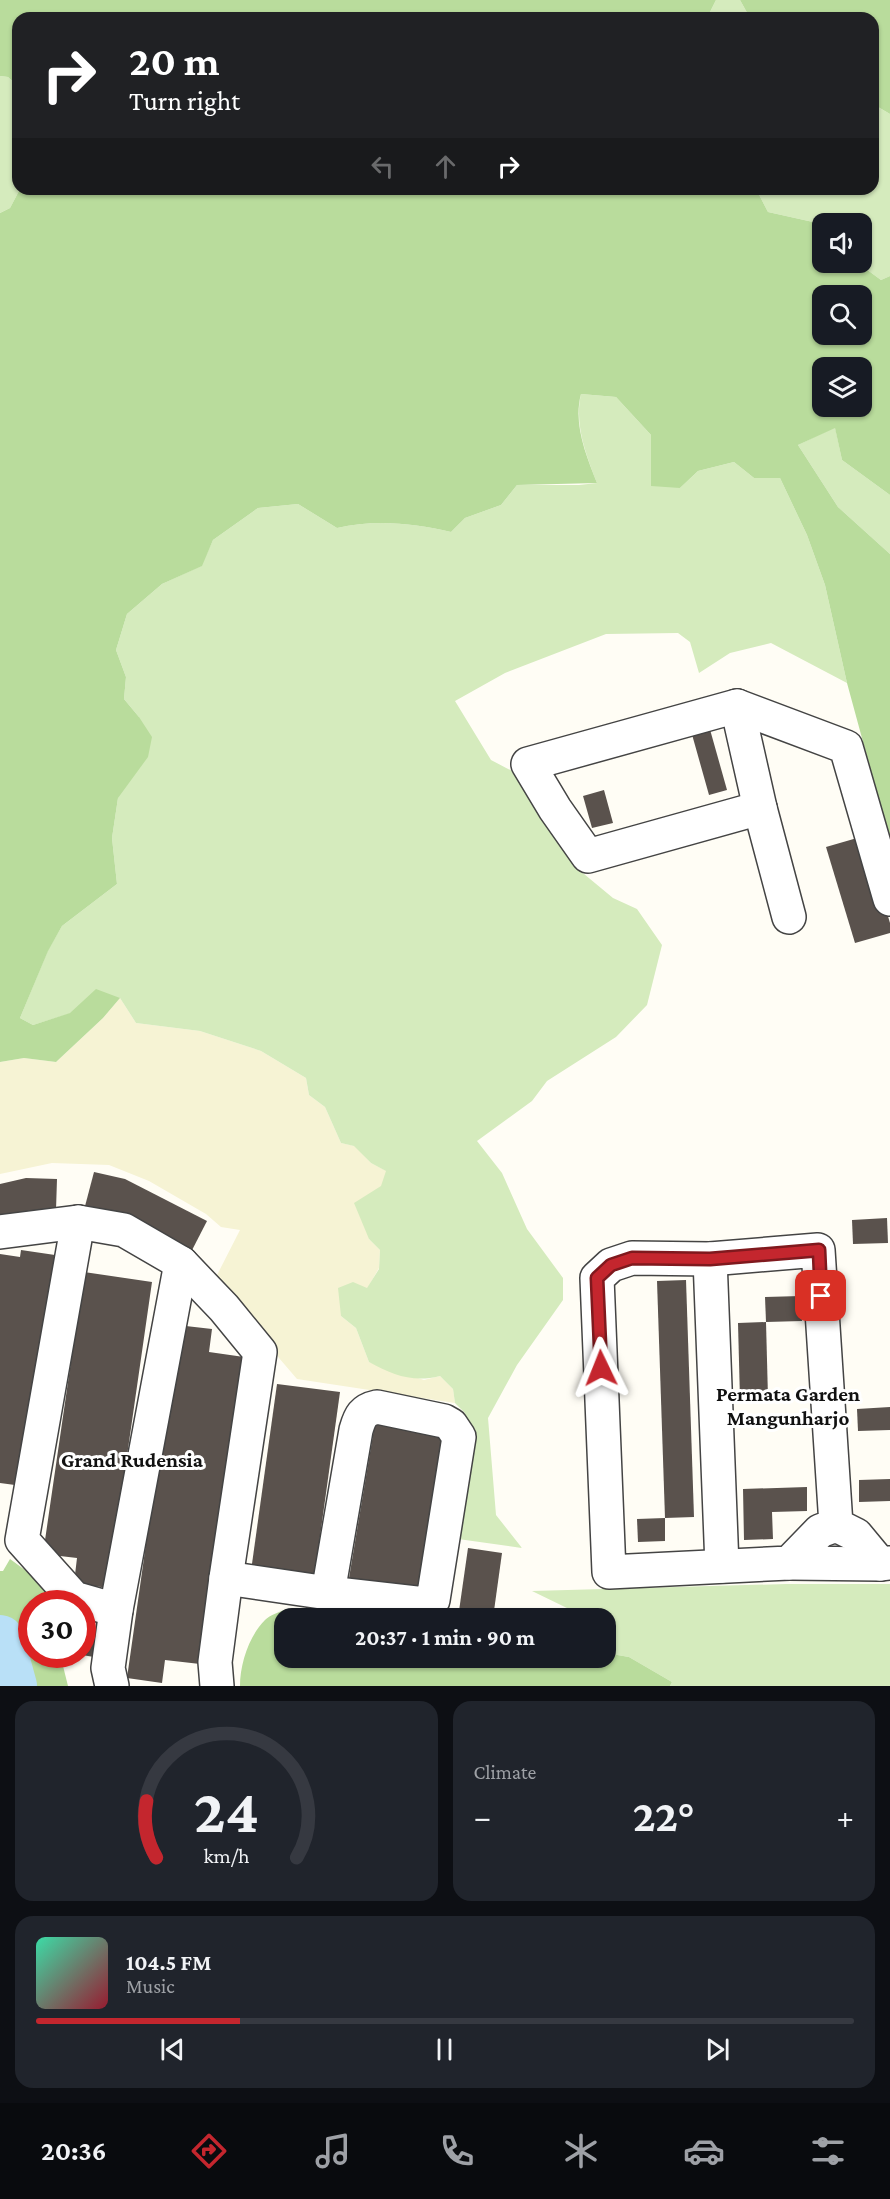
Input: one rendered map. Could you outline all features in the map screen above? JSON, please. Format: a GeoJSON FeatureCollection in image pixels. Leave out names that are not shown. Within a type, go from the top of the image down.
{"type":"FeatureCollection","features":[{"type":"Feature","properties":{"kind":"street"},"geometry":{"type":"LineString","coordinates":[[737,706],[760,808],[789,917]]}},
{"type":"Feature","properties":{"kind":"street"},"geometry":{"type":"LineString","coordinates":[[760,808],[588,855],[555,809],[528,764],[737,706],[846,747],[890,900]]}},
{"type":"Feature","properties":{"kind":"street"},"geometry":{"type":"LineString","coordinates":[[0,1232],[78,1222],[124,1230],[181,1263],[224,1308],[260,1352],[215,1662],[217,1686]]}},
{"type":"Feature","properties":{"kind":"street"},"geometry":{"type":"LineString","coordinates":[[78,1222],[11,1535],[74,1598],[116,1610]]}},
{"type":"Feature","properties":{"kind":"street"},"geometry":{"type":"LineString","coordinates":[[836,1526],[819,1250],[710,1259],[632,1258],[611,1265],[597,1278],[609,1572],[789,1563],[885,1564]]}},
{"type":"Feature","properties":{"kind":"street"},"geometry":{"type":"LineString","coordinates":[[710,1259],[722,1566]]}},
{"type":"Feature","properties":{"kind":"street"},"geometry":{"type":"LineString","coordinates":[[112,1686],[108,1668],[116,1610],[181,1263]]}},
{"type":"Feature","properties":{"kind":"street"},"geometry":{"type":"LineString","coordinates":[[226,1578],[328,1593],[425,1604],[433,1600],[459,1437],[451,1425],[444,1421],[377,1407],[366,1409],[360,1417],[328,1593]]}},
{"type":"Feature","properties":{"kind":"street"},"geometry":{"type":"LineString","coordinates":[[789,1563],[820,1532],[836,1526],[856,1535],[885,1564]]}},
{"type":"Feature","properties":{"kind":"shaded area"},"geometry":{"type":"Polygon","coordinates":[[[120,998],[136,1023],[200,1031],[261,1051],[306,1078],[309,1095],[325,1107],[341,1143],[355,1146],[371,1163],[387,1171],[369,1239],[380,1250],[379,1268],[367,1289],[341,1316],[356,1328],[369,1362],[424,1380],[440,1376],[453,1389],[455,1403],[297,1379],[279,1358],[252,1318],[215,1279],[240,1230],[221,1227],[206,1214],[149,1181],[109,1165],[52,1163],[0,1174],[0,1062],[24,1058],[56,1062],[103,1018],[120,998]]]}},
{"type":"Feature","properties":{"kind":"green space"},"geometry":{"type":"Polygon","coordinates":[[[0,0],[716,0],[710,12],[12,12],[12,81],[8,77],[0,76],[0,0]]]}},
{"type":"Feature","properties":{"kind":"green space"},"geometry":{"type":"Polygon","coordinates":[[[716,0],[740,0],[747,12],[710,12],[716,0]]]}},
{"type":"Feature","properties":{"kind":"green space"},"geometry":{"type":"Polygon","coordinates":[[[740,0],[890,0],[890,114],[879,108],[879,12],[747,12],[740,0]]]}},
{"type":"Feature","properties":{"kind":"green space"},"geometry":{"type":"Polygon","coordinates":[[[0,76],[8,77],[12,81],[12,195],[17,195],[10,208],[0,213],[0,76]]]}},
{"type":"Feature","properties":{"kind":"green space"},"geometry":{"type":"Polygon","coordinates":[[[879,108],[890,114],[890,276],[881,280],[872,273],[872,213],[812,213],[812,222],[768,212],[759,195],[879,195],[879,108]]]}},
{"type":"Feature","properties":{"kind":"green space"},"geometry":{"type":"Polygon","coordinates":[[[17,195],[759,195],[768,212],[812,222],[812,273],[872,273],[881,280],[890,276],[890,495],[842,460],[835,428],[798,445],[838,507],[890,554],[890,841],[847,683],[825,585],[807,535],[780,478],[754,478],[734,462],[698,471],[680,488],[651,486],[651,435],[616,397],[581,394],[580,428],[597,483],[517,485],[501,505],[465,518],[451,532],[394,523],[337,528],[298,504],[258,508],[213,540],[202,566],[162,584],[127,614],[116,650],[126,677],[124,699],[152,737],[148,757],[118,798],[112,838],[117,884],[62,926],[48,951],[20,1018],[33,1025],[70,1013],[96,989],[120,998],[103,1018],[56,1062],[24,1058],[0,1062],[0,213],[10,208],[17,195]]]}},
{"type":"Feature","properties":{"kind":"green space"},"geometry":{"type":"Polygon","coordinates":[[[581,394],[616,397],[651,435],[680,488],[698,471],[734,462],[754,478],[780,478],[807,535],[825,585],[847,683],[771,643],[730,653],[699,673],[690,642],[678,633],[606,634],[505,673],[455,701],[491,760],[514,772],[547,817],[578,869],[613,898],[637,909],[662,945],[647,1005],[616,1037],[547,1081],[532,1101],[477,1141],[502,1173],[527,1229],[563,1278],[563,1300],[517,1365],[488,1418],[496,1515],[522,1548],[451,1538],[465,1458],[465,1413],[455,1403],[453,1389],[440,1376],[412,1378],[386,1371],[369,1362],[356,1328],[341,1316],[338,1288],[353,1282],[367,1288],[379,1269],[380,1250],[369,1239],[354,1203],[381,1186],[386,1171],[371,1163],[354,1146],[341,1143],[325,1107],[309,1095],[306,1078],[261,1051],[200,1031],[136,1023],[120,998],[33,1025],[20,1018],[48,950],[62,926],[117,884],[112,838],[118,798],[139,717],[124,699],[126,677],[116,650],[127,614],[162,584],[201,566],[213,540],[258,508],[298,504],[337,528],[394,523],[451,532],[465,518],[501,505],[517,485],[597,483],[580,428],[581,394]]]}},
{"type":"Feature","properties":{"kind":"green space"},"geometry":{"type":"Polygon","coordinates":[[[835,427],[842,460],[890,495],[890,554],[838,507],[798,445],[835,427]]]}},
{"type":"Feature","properties":{"kind":"green space"},"geometry":{"type":"Polygon","coordinates":[[[10,1559],[44,1584],[48,1590],[18,1590],[18,1668],[64,1668],[68,1686],[0,1686],[0,1571],[3,1571],[10,1559]]]}},
{"type":"Feature","properties":{"kind":"green space"},"geometry":{"type":"Polygon","coordinates":[[[786,1584],[890,1584],[890,1686],[670,1686],[672,1682],[629,1657],[616,1655],[616,1608],[567,1608],[532,1591],[786,1584]]]}},
{"type":"Feature","properties":{"kind":"green space"},"geometry":{"type":"Polygon","coordinates":[[[274,1614],[274,1668],[616,1668],[616,1655],[629,1657],[672,1682],[670,1686],[240,1686],[244,1660],[250,1642],[259,1627],[274,1614]]]}},
{"type":"Feature","properties":{"kind":"building"},"geometry":{"type":"Polygon","coordinates":[[[709,726],[727,790],[709,795],[691,731],[709,726]]]}},
{"type":"Feature","properties":{"kind":"building"},"geometry":{"type":"Polygon","coordinates":[[[604,790],[613,823],[592,828],[583,796],[604,790]]]}},
{"type":"Feature","properties":{"kind":"building"},"geometry":{"type":"Polygon","coordinates":[[[864,836],[890,923],[890,933],[855,943],[826,847],[864,836]]]}},
{"type":"Feature","properties":{"kind":"building"},"geometry":{"type":"Polygon","coordinates":[[[94,1172],[125,1179],[207,1221],[189,1256],[84,1210],[94,1172]]]}},
{"type":"Feature","properties":{"kind":"building"},"geometry":{"type":"Polygon","coordinates":[[[26,1178],[57,1179],[56,1210],[32,1210],[0,1218],[0,1184],[26,1178]]]}},
{"type":"Feature","properties":{"kind":"building"},"geometry":{"type":"Polygon","coordinates":[[[887,1218],[888,1243],[853,1244],[852,1220],[887,1218]]]}},
{"type":"Feature","properties":{"kind":"building"},"geometry":{"type":"Polygon","coordinates":[[[21,1250],[55,1255],[15,1485],[0,1483],[0,1254],[20,1257],[21,1250]]]}},
{"type":"Feature","properties":{"kind":"building"},"geometry":{"type":"Polygon","coordinates":[[[84,1272],[152,1282],[108,1588],[74,1583],[77,1558],[43,1554],[84,1272]]]}},
{"type":"Feature","properties":{"kind":"building"},"geometry":{"type":"Polygon","coordinates":[[[686,1280],[694,1517],[665,1518],[657,1281],[686,1280]]]}},
{"type":"Feature","properties":{"kind":"building"},"geometry":{"type":"Polygon","coordinates":[[[801,1296],[802,1321],[766,1322],[765,1297],[801,1296]]]}},
{"type":"Feature","properties":{"kind":"building"},"geometry":{"type":"Polygon","coordinates":[[[766,1322],[768,1398],[740,1400],[738,1323],[766,1322]]]}},
{"type":"Feature","properties":{"kind":"building"},"geometry":{"type":"Polygon","coordinates":[[[177,1325],[212,1329],[209,1352],[244,1357],[200,1664],[165,1660],[162,1683],[127,1678],[177,1325]]]}},
{"type":"Feature","properties":{"kind":"building"},"geometry":{"type":"Polygon","coordinates":[[[277,1384],[340,1392],[314,1580],[251,1571],[277,1384]]]}},
{"type":"Feature","properties":{"kind":"building"},"geometry":{"type":"Polygon","coordinates":[[[890,1407],[890,1430],[858,1431],[857,1409],[890,1407]]]}},
{"type":"Feature","properties":{"kind":"building"},"geometry":{"type":"Polygon","coordinates":[[[375,1423],[447,1435],[420,1596],[348,1584],[375,1423]]]}},
{"type":"Feature","properties":{"kind":"building"},"geometry":{"type":"Polygon","coordinates":[[[890,1479],[890,1501],[859,1502],[859,1480],[890,1479]]]}},
{"type":"Feature","properties":{"kind":"building"},"geometry":{"type":"Polygon","coordinates":[[[807,1487],[807,1511],[772,1512],[773,1539],[744,1540],[743,1489],[807,1487]]]}},
{"type":"Feature","properties":{"kind":"building"},"geometry":{"type":"Polygon","coordinates":[[[665,1518],[665,1541],[638,1542],[637,1519],[665,1518]]]}},
{"type":"Feature","properties":{"kind":"building"},"geometry":{"type":"Polygon","coordinates":[[[468,1548],[502,1553],[494,1608],[459,1608],[468,1548]]]}},
{"type":"Feature","properties":{"kind":"building"},"geometry":{"type":"Polygon","coordinates":[[[96,1632],[104,1633],[100,1658],[96,1657],[96,1632]]]}},
{"type":"Feature","properties":{"kind":"waterway"},"geometry":{"type":"LineString","coordinates":[[0,1639],[13,1686]]}},
{"type":"Feature","properties":{"kind":"district","name":"Permata Garden Mangunharjo"},"geometry":{"type":"Point","coordinates":[788,1406]}},
{"type":"Feature","properties":{"kind":"district","name":"Grand Rudensia"},"geometry":{"type":"Point","coordinates":[132,1460]}},
{"type":"Feature","properties":{"kind":"route"},"geometry":{"type":"LineString","coordinates":[[601,1368],[597,1278],[611,1265],[632,1258],[710,1259],[819,1250],[821,1296]]}}]}
